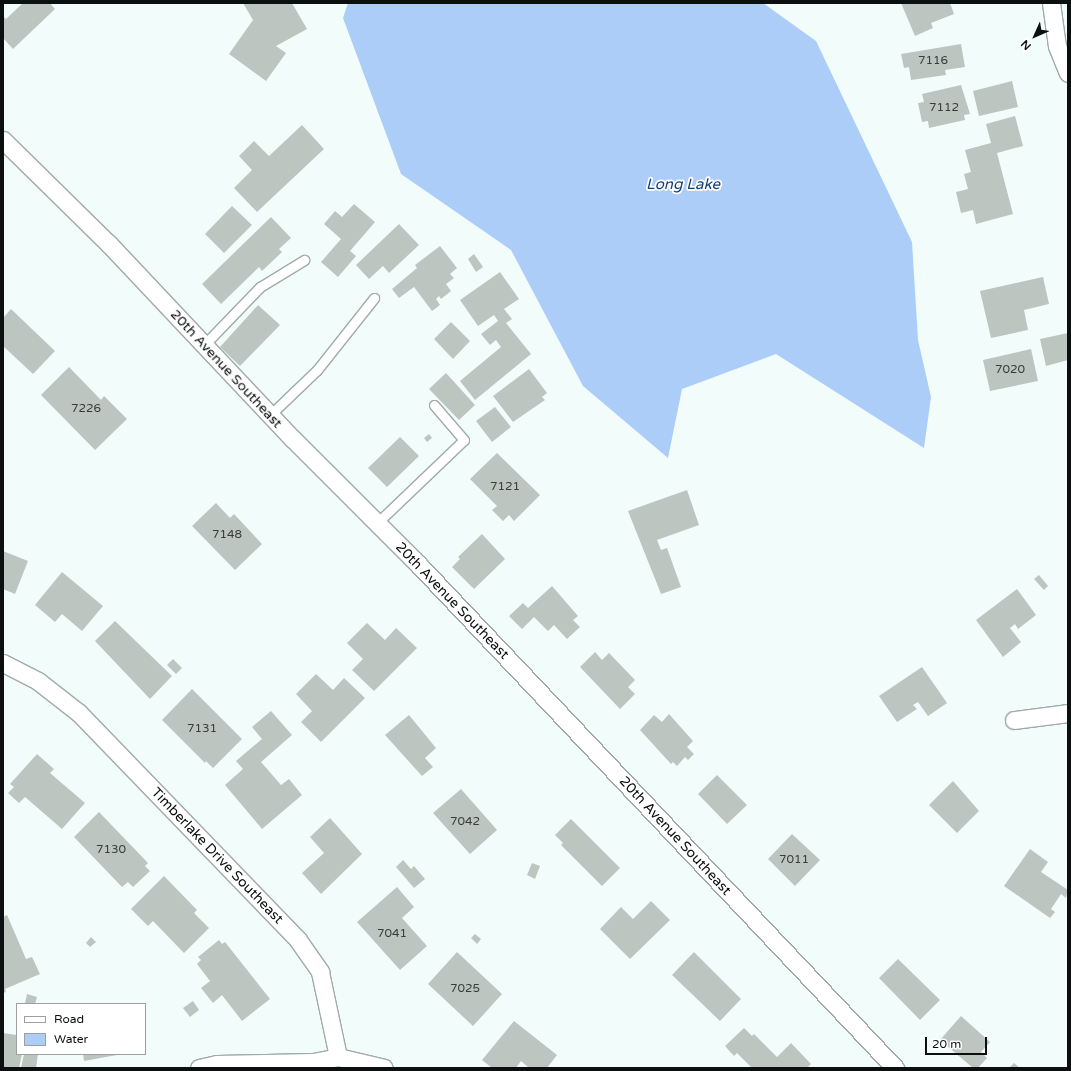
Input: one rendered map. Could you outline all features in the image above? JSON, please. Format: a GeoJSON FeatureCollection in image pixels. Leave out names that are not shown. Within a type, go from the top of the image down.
{"type":"FeatureCollection","features":[{"type":"Feature","properties":{"kind":"street"},"geometry":{"type":"LineString","coordinates":[[1050,3],[1057,46],[1068,73]]}},
{"type":"Feature","properties":{"kind":"street","name":"20th Avenue Southeast"},"geometry":{"type":"LineString","coordinates":[[3,140],[95,229],[270,415],[377,523],[896,1068]]}},
{"type":"Feature","properties":{"kind":"street","name":"Timberlake Drive Southeast"},"geometry":{"type":"LineString","coordinates":[[3,663],[38,681],[79,713],[298,940],[320,972],[338,1057]]}},
{"type":"Feature","properties":{"kind":"street"},"geometry":{"type":"LineString","coordinates":[[1014,720],[1068,713]]}},
{"type":"Feature","properties":{"kind":"street"},"geometry":{"type":"LineString","coordinates":[[199,1068],[217,1064],[313,1062],[338,1057],[384,1068]]}},
{"type":"Feature","properties":{"kind":"lane"},"geometry":{"type":"LineString","coordinates":[[204,345],[260,287],[304,260]]}},
{"type":"Feature","properties":{"kind":"lane"},"geometry":{"type":"LineString","coordinates":[[270,415],[317,370],[374,298]]}},
{"type":"Feature","properties":{"kind":"lane"},"geometry":{"type":"LineString","coordinates":[[377,523],[464,440],[434,405]]}},
{"type":"Feature","properties":{"kind":"water","name":"Long Lake"},"geometry":{"type":"Polygon","coordinates":[[[348,3],[763,3],[816,41],[912,242],[918,340],[931,397],[924,448],[776,354],[682,389],[668,458],[583,386],[511,250],[401,174],[343,18],[348,3]]]}},
{"type":"Feature","properties":{"kind":"building"},"geometry":{"type":"Polygon","coordinates":[[[23,3],[50,3],[55,9],[13,49],[3,38],[3,16],[6,19],[23,3]]]}},
{"type":"Feature","properties":{"kind":"building"},"geometry":{"type":"Polygon","coordinates":[[[243,3],[292,3],[307,29],[276,46],[286,53],[266,81],[229,54],[253,20],[243,3]]]}},
{"type":"Feature","properties":{"kind":"building"},"geometry":{"type":"Polygon","coordinates":[[[901,3],[950,3],[954,14],[931,23],[933,28],[915,36],[901,3]]]}},
{"type":"Feature","properties":{"kind":"building"},"geometry":{"type":"Polygon","coordinates":[[[961,44],[965,67],[945,70],[946,75],[911,80],[909,67],[904,68],[901,54],[961,44]]]}},
{"type":"Feature","properties":{"kind":"building"},"geometry":{"type":"Polygon","coordinates":[[[1012,81],[1018,107],[979,116],[973,91],[1012,81]]]}},
{"type":"Feature","properties":{"kind":"building"},"geometry":{"type":"Polygon","coordinates":[[[961,85],[970,114],[964,115],[965,120],[929,128],[928,121],[922,122],[918,103],[924,102],[922,94],[961,85]]]}},
{"type":"Feature","properties":{"kind":"building"},"geometry":{"type":"Polygon","coordinates":[[[1015,116],[1023,146],[997,153],[1013,214],[976,224],[973,210],[961,213],[956,192],[968,189],[964,174],[971,172],[965,150],[991,143],[986,124],[1015,116]]]}},
{"type":"Feature","properties":{"kind":"building"},"geometry":{"type":"Polygon","coordinates":[[[302,125],[324,149],[257,212],[234,188],[252,170],[239,156],[254,141],[269,156],[302,125]]]}},
{"type":"Feature","properties":{"kind":"building"},"geometry":{"type":"Polygon","coordinates":[[[354,204],[375,222],[350,251],[356,256],[338,277],[321,262],[341,239],[324,224],[335,211],[342,217],[354,204]]]}},
{"type":"Feature","properties":{"kind":"building"},"geometry":{"type":"Polygon","coordinates":[[[232,206],[252,225],[224,253],[205,234],[232,206]]]}},
{"type":"Feature","properties":{"kind":"building"},"geometry":{"type":"Polygon","coordinates":[[[271,217],[291,238],[279,249],[282,252],[262,271],[259,267],[221,304],[202,284],[271,217]]]}},
{"type":"Feature","properties":{"kind":"building"},"geometry":{"type":"Polygon","coordinates":[[[399,224],[419,245],[389,273],[383,266],[369,279],[356,265],[399,224]]]}},
{"type":"Feature","properties":{"kind":"building"},"geometry":{"type":"Polygon","coordinates":[[[440,246],[457,268],[450,274],[454,278],[446,284],[451,291],[441,299],[439,296],[436,299],[440,305],[432,311],[414,287],[399,298],[392,289],[417,268],[415,265],[440,246]]]}},
{"type":"Feature","properties":{"kind":"building"},"geometry":{"type":"Polygon","coordinates":[[[474,254],[483,267],[476,272],[468,259],[474,254]]]}},
{"type":"Feature","properties":{"kind":"building"},"geometry":{"type":"Polygon","coordinates":[[[500,272],[519,299],[504,309],[512,319],[506,323],[531,354],[475,400],[460,381],[501,347],[496,340],[490,345],[481,334],[498,321],[494,315],[478,326],[460,300],[500,272]]]}},
{"type":"Feature","properties":{"kind":"building"},"geometry":{"type":"Polygon","coordinates":[[[1043,277],[1049,304],[1024,310],[1028,330],[991,338],[980,291],[1043,277]]]}},
{"type":"Feature","properties":{"kind":"building"},"geometry":{"type":"Polygon","coordinates":[[[258,305],[280,325],[240,366],[220,347],[258,305]]]}},
{"type":"Feature","properties":{"kind":"building"},"geometry":{"type":"Polygon","coordinates":[[[11,309],[55,351],[33,374],[3,346],[3,318],[11,309]]]}},
{"type":"Feature","properties":{"kind":"building"},"geometry":{"type":"Polygon","coordinates":[[[451,322],[470,341],[453,359],[434,339],[451,322]]]}},
{"type":"Feature","properties":{"kind":"building"},"geometry":{"type":"Polygon","coordinates":[[[1068,333],[1068,360],[1046,366],[1040,339],[1068,333]]]}},
{"type":"Feature","properties":{"kind":"building"},"geometry":{"type":"Polygon","coordinates":[[[1031,349],[1038,381],[990,391],[983,360],[1031,349]]]}},
{"type":"Feature","properties":{"kind":"building"},"geometry":{"type":"Polygon","coordinates":[[[69,367],[101,400],[104,396],[127,419],[95,450],[41,395],[69,367]]]}},
{"type":"Feature","properties":{"kind":"building"},"geometry":{"type":"Polygon","coordinates":[[[529,369],[547,393],[542,397],[545,400],[513,422],[493,396],[529,369]]]}},
{"type":"Feature","properties":{"kind":"building"},"geometry":{"type":"Polygon","coordinates":[[[446,373],[475,405],[459,420],[429,389],[446,373]]]}},
{"type":"Feature","properties":{"kind":"building"},"geometry":{"type":"Polygon","coordinates":[[[495,407],[511,427],[492,442],[476,421],[495,407]]]}},
{"type":"Feature","properties":{"kind":"building"},"geometry":{"type":"Polygon","coordinates":[[[429,434],[432,438],[427,442],[424,438],[429,434]]]}},
{"type":"Feature","properties":{"kind":"building"},"geometry":{"type":"Polygon","coordinates":[[[400,437],[419,456],[387,487],[368,468],[400,437]]]}},
{"type":"Feature","properties":{"kind":"building"},"geometry":{"type":"Polygon","coordinates":[[[497,453],[540,495],[514,521],[509,515],[503,521],[492,510],[497,506],[470,479],[497,453]]]}},
{"type":"Feature","properties":{"kind":"building"},"geometry":{"type":"Polygon","coordinates":[[[687,490],[699,525],[657,540],[661,550],[667,548],[681,587],[661,594],[628,511],[687,490]]]}},
{"type":"Feature","properties":{"kind":"building"},"geometry":{"type":"Polygon","coordinates":[[[216,503],[230,518],[234,514],[262,544],[235,570],[192,526],[216,503]]]}},
{"type":"Feature","properties":{"kind":"building"},"geometry":{"type":"Polygon","coordinates":[[[482,534],[505,559],[474,589],[452,567],[460,559],[458,557],[482,534]]]}},
{"type":"Feature","properties":{"kind":"building"},"geometry":{"type":"Polygon","coordinates":[[[3,551],[28,561],[15,594],[3,589],[3,551]]]}},
{"type":"Feature","properties":{"kind":"building"},"geometry":{"type":"Polygon","coordinates":[[[62,572],[103,606],[82,631],[62,614],[55,622],[35,605],[62,572]]]}},
{"type":"Feature","properties":{"kind":"building"},"geometry":{"type":"Polygon","coordinates":[[[1039,575],[1048,586],[1044,590],[1034,579],[1039,575]]]}},
{"type":"Feature","properties":{"kind":"building"},"geometry":{"type":"Polygon","coordinates":[[[552,586],[578,616],[573,620],[580,627],[567,639],[554,625],[548,631],[534,617],[522,629],[509,616],[523,603],[528,608],[552,586]]]}},
{"type":"Feature","properties":{"kind":"building"},"geometry":{"type":"Polygon","coordinates":[[[1017,589],[1036,615],[1018,629],[1015,624],[1010,628],[1021,642],[1003,657],[976,620],[1017,589]]]}},
{"type":"Feature","properties":{"kind":"building"},"geometry":{"type":"Polygon","coordinates":[[[115,621],[172,676],[150,699],[95,641],[115,621]]]}},
{"type":"Feature","properties":{"kind":"building"},"geometry":{"type":"Polygon","coordinates":[[[367,623],[385,640],[396,628],[417,648],[374,691],[352,670],[363,659],[347,643],[367,623]]]}},
{"type":"Feature","properties":{"kind":"building"},"geometry":{"type":"Polygon","coordinates":[[[595,652],[602,660],[609,653],[635,680],[628,687],[635,694],[620,709],[580,667],[595,652]]]}},
{"type":"Feature","properties":{"kind":"building"},"geometry":{"type":"Polygon","coordinates":[[[173,659],[182,668],[176,674],[167,665],[173,659]]]}},
{"type":"Feature","properties":{"kind":"building"},"geometry":{"type":"Polygon","coordinates":[[[922,667],[947,703],[928,716],[918,702],[913,705],[917,709],[897,722],[879,696],[922,667]]]}},
{"type":"Feature","properties":{"kind":"building"},"geometry":{"type":"Polygon","coordinates":[[[316,674],[333,690],[344,678],[365,698],[321,742],[301,722],[312,711],[296,694],[316,674]]]}},
{"type":"Feature","properties":{"kind":"building"},"geometry":{"type":"Polygon","coordinates":[[[192,689],[242,739],[213,768],[206,761],[205,763],[162,720],[192,689]]]}},
{"type":"Feature","properties":{"kind":"building"},"geometry":{"type":"Polygon","coordinates":[[[271,711],[292,735],[261,762],[281,785],[289,779],[302,795],[262,829],[225,785],[243,769],[236,761],[262,739],[252,727],[271,711]]]}},
{"type":"Feature","properties":{"kind":"building"},"geometry":{"type":"Polygon","coordinates":[[[669,714],[693,741],[687,747],[694,754],[688,760],[685,757],[677,766],[673,762],[671,764],[640,730],[654,715],[662,722],[669,714]]]}},
{"type":"Feature","properties":{"kind":"building"},"geometry":{"type":"Polygon","coordinates":[[[409,715],[436,748],[425,758],[433,767],[422,776],[385,735],[409,715]]]}},
{"type":"Feature","properties":{"kind":"building"},"geometry":{"type":"Polygon","coordinates":[[[37,754],[54,769],[50,773],[85,803],[62,829],[25,797],[19,803],[8,793],[14,787],[10,784],[37,754]]]}},
{"type":"Feature","properties":{"kind":"building"},"geometry":{"type":"Polygon","coordinates":[[[717,775],[747,805],[727,824],[698,794],[717,775]]]}},
{"type":"Feature","properties":{"kind":"building"},"geometry":{"type":"Polygon","coordinates":[[[953,781],[979,811],[957,833],[929,805],[953,781]]]}},
{"type":"Feature","properties":{"kind":"building"},"geometry":{"type":"Polygon","coordinates":[[[461,789],[497,830],[470,854],[433,813],[461,789]]]}},
{"type":"Feature","properties":{"kind":"building"},"geometry":{"type":"Polygon","coordinates":[[[99,812],[148,863],[145,866],[150,871],[133,887],[128,882],[122,887],[74,837],[99,812]]]}},
{"type":"Feature","properties":{"kind":"building"},"geometry":{"type":"Polygon","coordinates":[[[330,818],[362,854],[321,894],[302,873],[324,853],[310,837],[330,818]]]}},
{"type":"Feature","properties":{"kind":"building"},"geometry":{"type":"Polygon","coordinates":[[[571,819],[620,868],[602,886],[561,845],[563,843],[555,835],[571,819]]]}},
{"type":"Feature","properties":{"kind":"building"},"geometry":{"type":"Polygon","coordinates":[[[792,834],[820,860],[795,886],[768,859],[792,834]]]}},
{"type":"Feature","properties":{"kind":"building"},"geometry":{"type":"Polygon","coordinates":[[[1030,849],[1048,862],[1041,872],[1068,890],[1066,898],[1061,894],[1051,909],[1055,912],[1050,918],[1004,886],[1030,849]]]}},
{"type":"Feature","properties":{"kind":"building"},"geometry":{"type":"Polygon","coordinates":[[[403,860],[411,869],[414,866],[425,879],[414,888],[396,867],[403,860]]]}},
{"type":"Feature","properties":{"kind":"building"},"geometry":{"type":"Polygon","coordinates":[[[532,863],[540,866],[535,879],[527,875],[532,863]]]}},
{"type":"Feature","properties":{"kind":"building"},"geometry":{"type":"Polygon","coordinates":[[[164,876],[197,910],[194,913],[209,928],[184,953],[153,921],[148,926],[131,909],[164,876]]]}},
{"type":"Feature","properties":{"kind":"building"},"geometry":{"type":"Polygon","coordinates":[[[397,887],[414,907],[402,918],[427,946],[400,970],[357,922],[397,887]]]}},
{"type":"Feature","properties":{"kind":"building"},"geometry":{"type":"Polygon","coordinates":[[[651,901],[670,920],[630,959],[600,929],[621,907],[633,919],[651,901]]]}},
{"type":"Feature","properties":{"kind":"building"},"geometry":{"type":"Polygon","coordinates":[[[7,915],[26,959],[32,957],[40,974],[5,989],[6,992],[3,993],[3,917],[7,915]]]}},
{"type":"Feature","properties":{"kind":"building"},"geometry":{"type":"Polygon","coordinates":[[[475,934],[481,939],[477,944],[471,938],[475,934]]]}},
{"type":"Feature","properties":{"kind":"building"},"geometry":{"type":"Polygon","coordinates":[[[91,937],[96,942],[90,947],[86,943],[91,937]]]}},
{"type":"Feature","properties":{"kind":"building"},"geometry":{"type":"Polygon","coordinates":[[[219,940],[222,944],[225,942],[270,999],[242,1021],[222,995],[213,1003],[201,988],[210,981],[197,964],[201,960],[198,957],[219,940]]]}},
{"type":"Feature","properties":{"kind":"building"},"geometry":{"type":"Polygon","coordinates":[[[457,952],[502,994],[473,1026],[428,984],[457,952]]]}},
{"type":"Feature","properties":{"kind":"building"},"geometry":{"type":"Polygon","coordinates":[[[694,952],[741,999],[720,1021],[672,975],[694,952]]]}},
{"type":"Feature","properties":{"kind":"building"},"geometry":{"type":"Polygon","coordinates":[[[898,959],[940,1000],[920,1020],[879,978],[898,959]]]}},
{"type":"Feature","properties":{"kind":"building"},"geometry":{"type":"Polygon","coordinates":[[[27,994],[37,997],[35,1003],[25,1003],[27,994]]]}},
{"type":"Feature","properties":{"kind":"building"},"geometry":{"type":"Polygon","coordinates":[[[193,1001],[199,1010],[190,1017],[183,1008],[193,1001]]]}},
{"type":"Feature","properties":{"kind":"building"},"geometry":{"type":"Polygon","coordinates":[[[961,1016],[990,1042],[981,1052],[987,1058],[978,1068],[973,1068],[940,1040],[961,1016]]]}},
{"type":"Feature","properties":{"kind":"building"},"geometry":{"type":"Polygon","coordinates":[[[514,1021],[557,1055],[547,1068],[529,1068],[521,1061],[516,1068],[492,1068],[482,1060],[514,1021]]]}},
{"type":"Feature","properties":{"kind":"building"},"geometry":{"type":"Polygon","coordinates":[[[744,1028],[752,1036],[754,1034],[777,1057],[791,1043],[811,1064],[807,1068],[752,1068],[737,1053],[734,1056],[725,1046],[744,1028]]]}},
{"type":"Feature","properties":{"kind":"building"},"geometry":{"type":"Polygon","coordinates":[[[3,1033],[16,1035],[16,1055],[22,1055],[19,1068],[3,1068],[3,1033]]]}},
{"type":"Feature","properties":{"kind":"building"},"geometry":{"type":"Polygon","coordinates":[[[24,1055],[38,1055],[36,1068],[21,1068],[24,1055]]]}},
{"type":"Feature","properties":{"kind":"building"},"geometry":{"type":"Polygon","coordinates":[[[83,1055],[117,1055],[84,1061],[83,1055]]]}},
{"type":"Feature","properties":{"kind":"building"},"geometry":{"type":"Polygon","coordinates":[[[1014,1063],[1020,1068],[1009,1068],[1014,1063]]]}}]}
